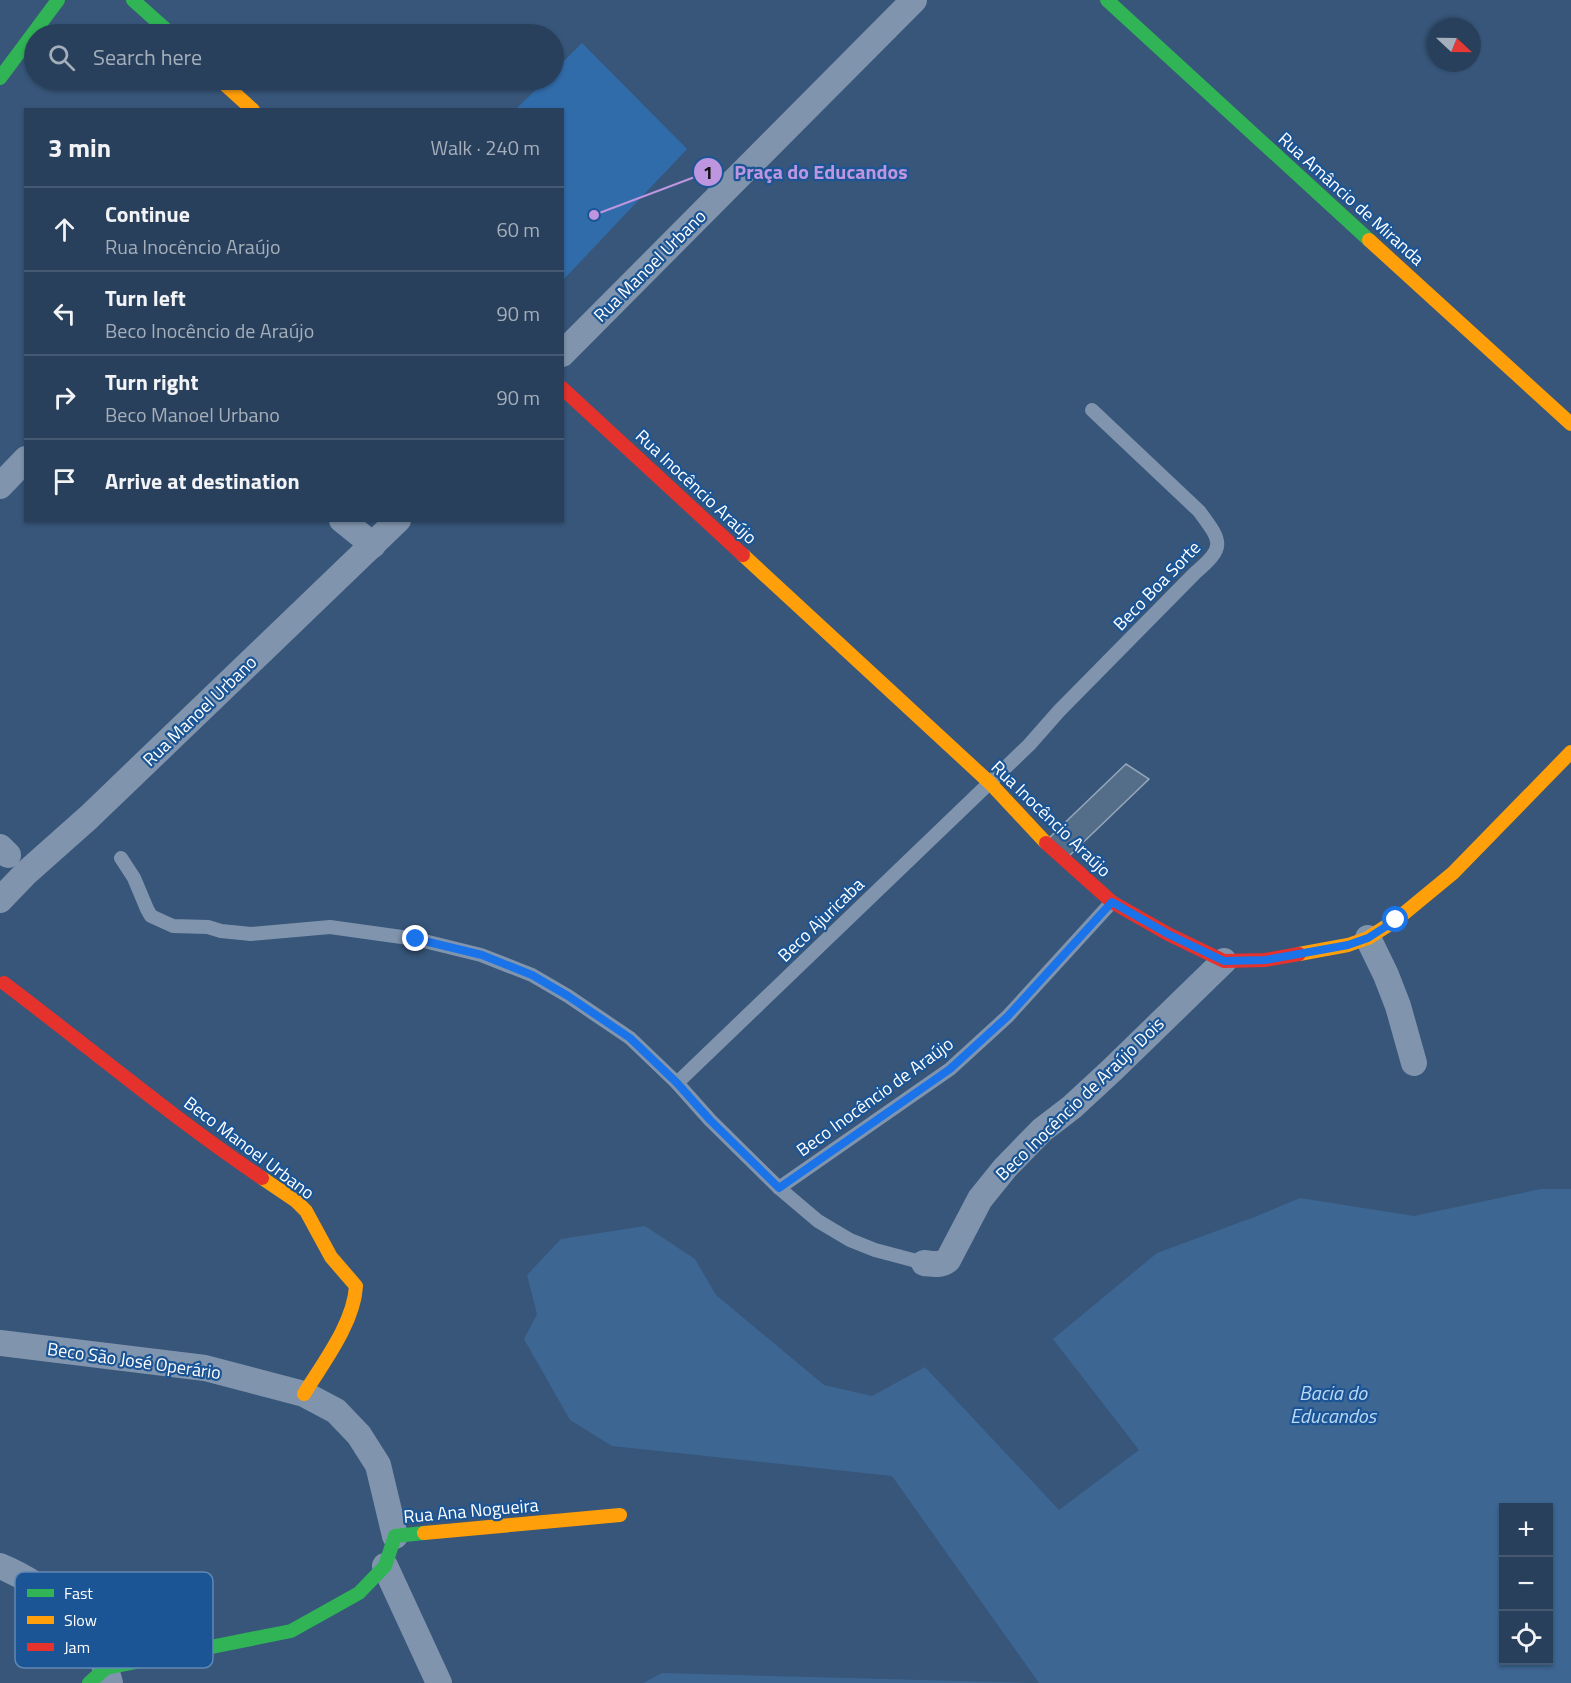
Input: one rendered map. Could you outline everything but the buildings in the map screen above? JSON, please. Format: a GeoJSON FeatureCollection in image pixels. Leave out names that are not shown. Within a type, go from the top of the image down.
{"type":"FeatureCollection","features":[{"type":"Feature","properties":{"kind":"street"},"geometry":{"type":"LineString","coordinates":[[40,24],[58,0]]}},
{"type":"Feature","properties":{"kind":"street"},"geometry":{"type":"LineString","coordinates":[[133,0],[160,24]]}},
{"type":"Feature","properties":{"kind":"street","name":"Rua Manoel Urbano"},"geometry":{"type":"LineString","coordinates":[[564,352],[914,0]]}},
{"type":"Feature","properties":{"kind":"street","name":"Rua Amâncio de Miranda"},"geometry":{"type":"LineString","coordinates":[[1107,0],[1571,424]]}},
{"type":"Feature","properties":{"kind":"street"},"geometry":{"type":"LineString","coordinates":[[0,78],[24,46]]}},
{"type":"Feature","properties":{"kind":"street"},"geometry":{"type":"LineString","coordinates":[[231,90],[251,108]]}},
{"type":"Feature","properties":{"kind":"street","name":"Rua Inocêncio Araújo"},"geometry":{"type":"LineString","coordinates":[[564,390],[990,783],[1045,842],[1112,902],[1168,934],[1224,961],[1276,958],[1348,945],[1368,938],[1396,920],[1453,873],[1571,752]]}},
{"type":"Feature","properties":{"kind":"street"},"geometry":{"type":"LineString","coordinates":[[0,486],[24,461]]}},
{"type":"Feature","properties":{"kind":"street"},"geometry":{"type":"LineString","coordinates":[[344,522],[373,545]]}},
{"type":"Feature","properties":{"kind":"street","name":"Rua Manoel Urbano"},"geometry":{"type":"LineString","coordinates":[[0,900],[396,522]]}},
{"type":"Feature","properties":{"kind":"street"},"geometry":{"type":"LineString","coordinates":[[1368,938],[1398,1005],[1414,1063]]}},
{"type":"Feature","properties":{"kind":"street","name":"Beco Inocêncio de Araújo Dois"},"geometry":{"type":"LineString","coordinates":[[924,1263],[943,1264],[948,1260],[980,1199],[1005,1168],[1042,1130],[1072,1107],[1112,1070],[1224,961]]}},
{"type":"Feature","properties":{"kind":"street","name":"Beco Manoel Urbano"},"geometry":{"type":"LineString","coordinates":[[4,983],[156,1102],[296,1201],[306,1211],[331,1257],[357,1290],[351,1311],[304,1394]]}},
{"type":"Feature","properties":{"kind":"street","name":"Beco São José Operário"},"geometry":{"type":"LineString","coordinates":[[0,1343],[205,1368],[304,1394],[336,1411],[359,1435],[378,1465],[395,1536]]}},
{"type":"Feature","properties":{"kind":"street","name":"Rua Ana Nogueira"},"geometry":{"type":"LineString","coordinates":[[213,1650],[291,1631],[359,1593],[385,1566],[395,1536],[620,1515]]}},
{"type":"Feature","properties":{"kind":"street"},"geometry":{"type":"LineString","coordinates":[[0,1566],[15,1573]]}},
{"type":"Feature","properties":{"kind":"street"},"geometry":{"type":"LineString","coordinates":[[385,1566],[439,1683]]}},
{"type":"Feature","properties":{"kind":"street","name":"Rua Ana Nogueira"},"geometry":{"type":"LineString","coordinates":[[102,1678],[142,1668]]}},
{"type":"Feature","properties":{"kind":"lane","name":"Beco Boa Sorte"},"geometry":{"type":"LineString","coordinates":[[990,783],[1212,558],[1217,549],[1217,539],[1212,528],[1199,511],[1092,410]]}},
{"type":"Feature","properties":{"kind":"lane","name":"Beco Ajuricaba"},"geometry":{"type":"LineString","coordinates":[[677,1083],[990,783]]}},
{"type":"Feature","properties":{"kind":"lane"},"geometry":{"type":"LineString","coordinates":[[121,858],[134,878],[151,916],[173,926],[208,927],[221,931],[251,934],[330,927],[426,942],[482,955],[532,975],[568,996],[630,1038],[779,1188],[818,1221],[849,1240],[875,1250],[924,1263]]}},
{"type":"Feature","properties":{"kind":"lane","name":"Beco Inocêncio de Araújo"},"geometry":{"type":"LineString","coordinates":[[779,1188],[950,1069],[1008,1016],[1112,902]]}},
{"type":"Feature","properties":{"kind":"shaded area"},"geometry":{"type":"Polygon","coordinates":[[[582,43],[687,149],[564,279],[564,108],[517,108],[536,90],[564,90],[564,61],[582,43]]]}},
{"type":"Feature","properties":{"kind":"water","name":"Bacia do Educandos"},"geometry":{"type":"Polygon","coordinates":[[[1541,1189],[1571,1189],[1571,1683],[1039,1683],[892,1476],[612,1446],[570,1420],[524,1339],[537,1314],[527,1275],[561,1239],[645,1226],[695,1259],[716,1295],[824,1385],[872,1396],[925,1367],[1059,1510],[1139,1450],[1053,1339],[1157,1253],[1300,1198],[1414,1216],[1541,1189]]]}},
{"type":"Feature","properties":{"kind":"water"},"geometry":{"type":"Polygon","coordinates":[[[662,1673],[1032,1683],[643,1683],[662,1673]]]}},
{"type":"Feature","properties":{"kind":"traffic: fast"},"geometry":{"type":"LineString","coordinates":[[40,24],[58,0]]}},
{"type":"Feature","properties":{"kind":"traffic: fast"},"geometry":{"type":"LineString","coordinates":[[133,0],[160,24]]}},
{"type":"Feature","properties":{"kind":"traffic: fast"},"geometry":{"type":"LineString","coordinates":[[1107,0],[1369,240]]}},
{"type":"Feature","properties":{"kind":"traffic: fast"},"geometry":{"type":"LineString","coordinates":[[0,78],[24,46]]}},
{"type":"Feature","properties":{"kind":"traffic: fast"},"geometry":{"type":"LineString","coordinates":[[213,1647],[291,1631],[359,1593],[385,1566],[395,1536],[424,1533]]}},
{"type":"Feature","properties":{"kind":"traffic: fast"},"geometry":{"type":"LineString","coordinates":[[89,1683],[106,1668]]}},
{"type":"Feature","properties":{"kind":"traffic: slow"},"geometry":{"type":"LineString","coordinates":[[231,90],[251,108]]}},
{"type":"Feature","properties":{"kind":"traffic: slow"},"geometry":{"type":"LineString","coordinates":[[1369,240],[1571,424]]}},
{"type":"Feature","properties":{"kind":"traffic: slow"},"geometry":{"type":"LineString","coordinates":[[743,555],[990,783],[1046,843]]}},
{"type":"Feature","properties":{"kind":"traffic: slow"},"geometry":{"type":"LineString","coordinates":[[1299,954],[1348,945],[1368,938],[1396,920],[1453,873],[1571,752]]}},
{"type":"Feature","properties":{"kind":"traffic: slow"},"geometry":{"type":"LineString","coordinates":[[262,1178],[296,1201],[306,1211],[331,1257],[356,1286],[354,1300],[344,1328],[304,1394]]}},
{"type":"Feature","properties":{"kind":"traffic: slow"},"geometry":{"type":"LineString","coordinates":[[424,1533],[620,1515]]}},
{"type":"Feature","properties":{"kind":"traffic: jam"},"geometry":{"type":"LineString","coordinates":[[564,390],[743,555]]}},
{"type":"Feature","properties":{"kind":"traffic: jam"},"geometry":{"type":"LineString","coordinates":[[1046,843],[1112,902],[1168,934],[1224,961],[1265,960],[1299,954]]}},
{"type":"Feature","properties":{"kind":"traffic: jam"},"geometry":{"type":"LineString","coordinates":[[4,983],[164,1107],[262,1178]]}},
{"type":"Feature","properties":{"kind":"place","name":"Praça do Educandos"},"geometry":{"type":"Point","coordinates":[594,215]}},
{"type":"Feature","properties":{"kind":"route"},"geometry":{"type":"LineString","coordinates":[[416,939],[482,955],[532,975],[568,996],[630,1038],[779,1188],[950,1069],[1008,1016],[1112,902],[1168,934],[1224,961],[1265,960],[1348,945],[1368,938],[1396,920]]}}]}
